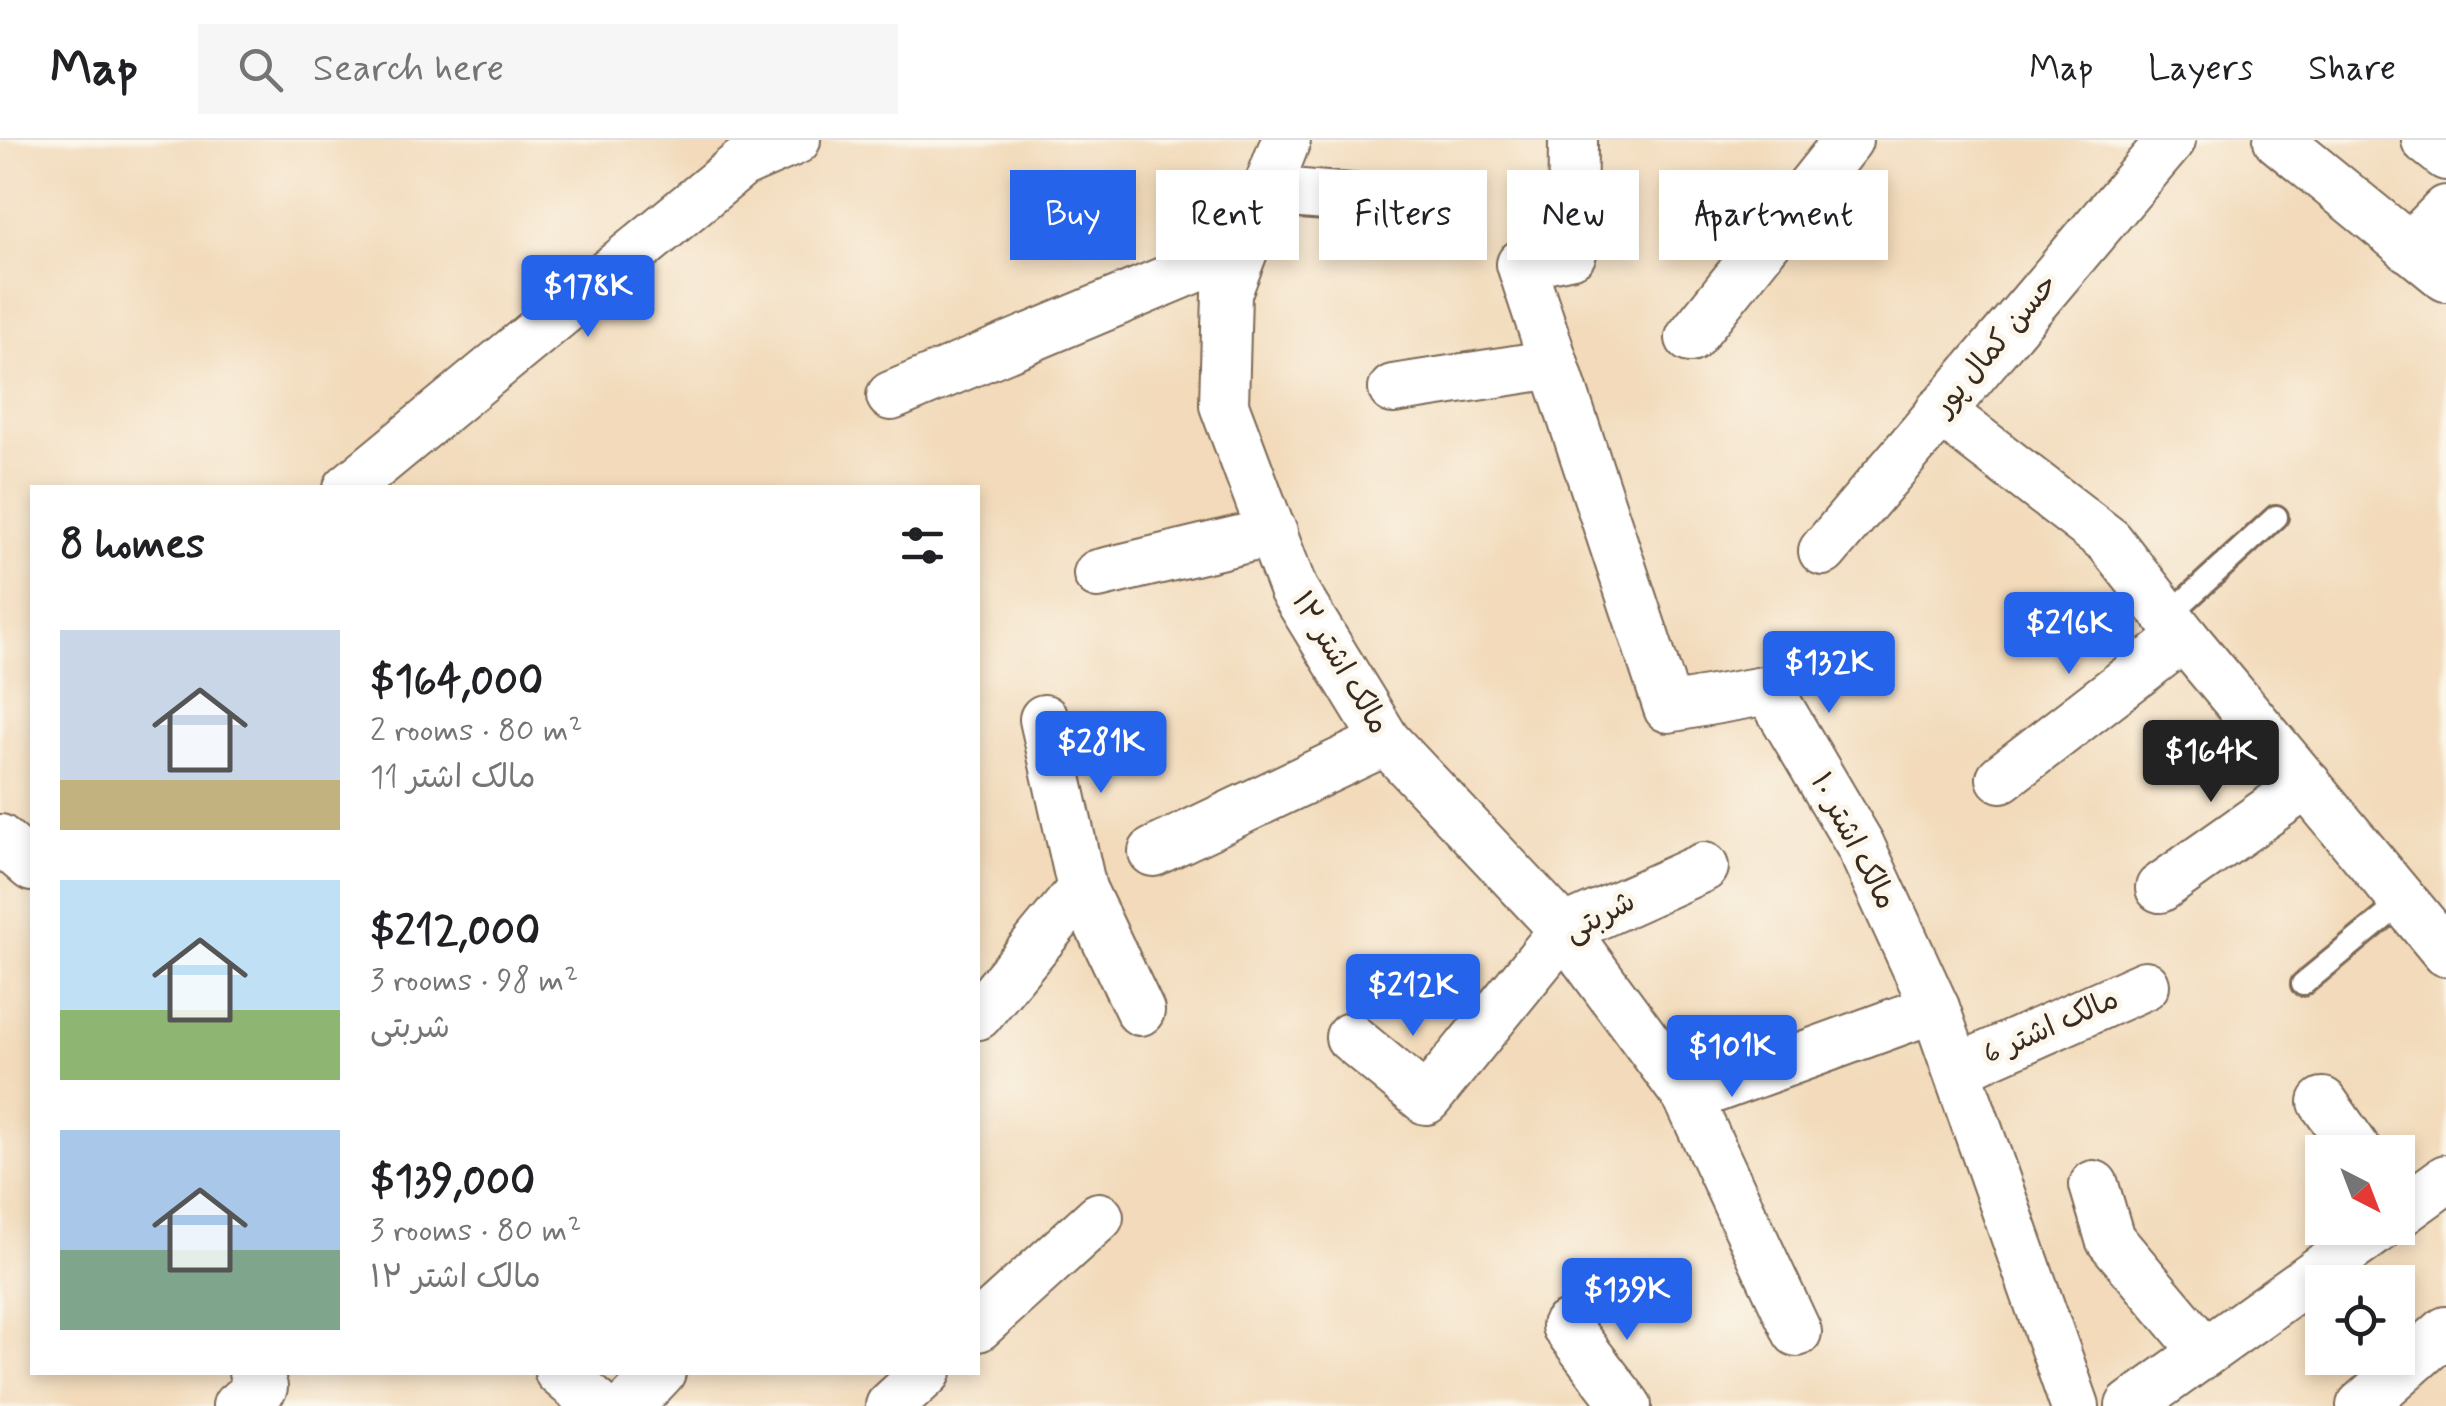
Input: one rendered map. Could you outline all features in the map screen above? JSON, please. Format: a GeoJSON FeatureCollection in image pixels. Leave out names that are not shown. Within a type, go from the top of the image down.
{"type":"FeatureCollection","features":[{"type":"Feature","properties":{"kind":"street"},"geometry":{"type":"LineString","coordinates":[[352,485],[742,164],[796,140]]}},
{"type":"Feature","properties":{"kind":"street","name":"مالک اشتر ۱۲"},"geometry":{"type":"LineString","coordinates":[[1274,170],[1286,140]]}},
{"type":"Feature","properties":{"kind":"street","name":"مالک اشتر ۱۰"},"geometry":{"type":"LineString","coordinates":[[1572,140],[1572,252],[1522,264],[1668,708],[1769,690],[1860,845],[1935,1008],[2075,1406]]}},
{"type":"Feature","properties":{"kind":"street"},"geometry":{"type":"LineString","coordinates":[[1690,338],[1848,140]]}},
{"type":"Feature","properties":{"kind":"street","name":"حسن کمال پور"},"geometry":{"type":"LineString","coordinates":[[1823,551],[2171,140]]}},
{"type":"Feature","properties":{"kind":"street"},"geometry":{"type":"LineString","coordinates":[[2278,140],[2446,277]]}},
{"type":"Feature","properties":{"kind":"street"},"geometry":{"type":"LineString","coordinates":[[2426,140],[2446,156]]}},
{"type":"Feature","properties":{"kind":"street"},"geometry":{"type":"LineString","coordinates":[[2409,248],[2446,210]]}},
{"type":"Feature","properties":{"kind":"street"},"geometry":{"type":"LineString","coordinates":[[891,396],[1215,260]]}},
{"type":"Feature","properties":{"kind":"street","name":"مالک اشتر ۱۲"},"geometry":{"type":"LineString","coordinates":[[1239,260],[1227,293],[1224,405],[1293,589],[1386,741],[1564,930],[1688,1098],[1796,1332]]}},
{"type":"Feature","properties":{"kind":"street"},"geometry":{"type":"LineString","coordinates":[[1393,389],[1554,364]]}},
{"type":"Feature","properties":{"kind":"street"},"geometry":{"type":"LineString","coordinates":[[1940,411],[2108,541],[2446,952]]}},
{"type":"Feature","properties":{"kind":"street"},"geometry":{"type":"LineString","coordinates":[[1098,574],[1272,532]]}},
{"type":"Feature","properties":{"kind":"street"},"geometry":{"type":"LineString","coordinates":[[2001,778],[2176,626]]}},
{"type":"Feature","properties":{"kind":"street"},"geometry":{"type":"LineString","coordinates":[[1044,720],[1082,889],[1140,1011]]}},
{"type":"Feature","properties":{"kind":"street"},"geometry":{"type":"LineString","coordinates":[[1153,852],[1386,741]]}},
{"type":"Feature","properties":{"kind":"street"},"geometry":{"type":"LineString","coordinates":[[2160,888],[2306,784]]}},
{"type":"Feature","properties":{"kind":"street"},"geometry":{"type":"LineString","coordinates":[[0,839],[30,865]]}},
{"type":"Feature","properties":{"kind":"street","name":"شربتی"},"geometry":{"type":"LineString","coordinates":[[1350,1037],[1426,1100],[1564,930],[1704,867]]}},
{"type":"Feature","properties":{"kind":"street"},"geometry":{"type":"LineString","coordinates":[[980,1013],[1082,889]]}},
{"type":"Feature","properties":{"kind":"street","name":"مالک اشتر 6"},"geometry":{"type":"LineString","coordinates":[[1957,1069],[2144,986]]}},
{"type":"Feature","properties":{"kind":"street"},"geometry":{"type":"LineString","coordinates":[[1688,1098],[1935,1008]]}},
{"type":"Feature","properties":{"kind":"street"},"geometry":{"type":"LineString","coordinates":[[2323,1102],[2346,1135]]}},
{"type":"Feature","properties":{"kind":"street"},"geometry":{"type":"LineString","coordinates":[[2415,1200],[2446,1179]]}},
{"type":"Feature","properties":{"kind":"street"},"geometry":{"type":"LineString","coordinates":[[2094,1185],[2110,1239],[2205,1352]]}},
{"type":"Feature","properties":{"kind":"street"},"geometry":{"type":"LineString","coordinates":[[980,1325],[1099,1217]]}},
{"type":"Feature","properties":{"kind":"street"},"geometry":{"type":"LineString","coordinates":[[2130,1406],[2353,1245]]}},
{"type":"Feature","properties":{"kind":"street"},"geometry":{"type":"LineString","coordinates":[[1566,1326],[1627,1406]]}},
{"type":"Feature","properties":{"kind":"street"},"geometry":{"type":"LineString","coordinates":[[2362,1406],[2446,1331]]}},
{"type":"Feature","properties":{"kind":"street"},"geometry":{"type":"LineString","coordinates":[[237,1406],[264,1387],[255,1375]]}},
{"type":"Feature","properties":{"kind":"street"},"geometry":{"type":"LineString","coordinates":[[563,1375],[599,1406]]}},
{"type":"Feature","properties":{"kind":"street"},"geometry":{"type":"LineString","coordinates":[[629,1406],[658,1375]]}},
{"type":"Feature","properties":{"kind":"street"},"geometry":{"type":"LineString","coordinates":[[890,1406],[924,1375]]}},
{"type":"Feature","properties":{"kind":"lane"},"geometry":{"type":"LineString","coordinates":[[2176,626],[2276,517]]}},
{"type":"Feature","properties":{"kind":"lane"},"geometry":{"type":"LineString","coordinates":[[2302,984],[2404,902]]}}]}
